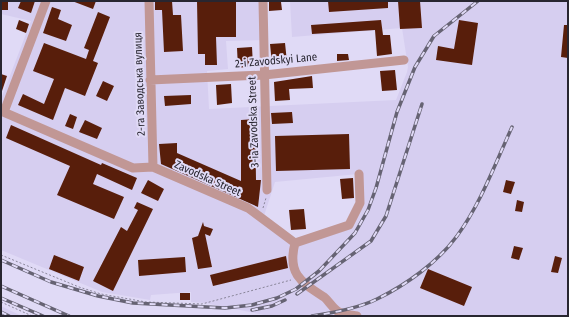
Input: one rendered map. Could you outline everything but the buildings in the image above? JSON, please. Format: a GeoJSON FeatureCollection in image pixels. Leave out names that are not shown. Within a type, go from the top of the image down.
{"type":"FeatureCollection","features":[{"type":"Feature","properties":{"kind":"street"},"geometry":{"type":"LineString","coordinates":[[2,111],[46,1]]}},
{"type":"Feature","properties":{"kind":"street","name":"2-га Заводська вулиця"},"geometry":{"type":"LineString","coordinates":[[148,1],[153,167]]}},
{"type":"Feature","properties":{"kind":"street","name":"3-ia Zavodska Street"},"geometry":{"type":"LineString","coordinates":[[263,1],[268,190]]}},
{"type":"Feature","properties":{"kind":"street","name":"2-i Zavodskyi Lane"},"geometry":{"type":"LineString","coordinates":[[150,80],[264,75],[404,60]]}},
{"type":"Feature","properties":{"kind":"street","name":"Zavodska Street"},"geometry":{"type":"LineString","coordinates":[[2,111],[133,168],[153,167],[248,208],[295,243]]}},
{"type":"Feature","properties":{"kind":"street"},"geometry":{"type":"LineString","coordinates":[[357,316],[338,311],[325,298],[303,284],[295,270],[293,253],[295,243],[349,226],[360,203],[359,174]]}},
{"type":"Feature","properties":{"kind":"path"},"geometry":{"type":"LineString","coordinates":[[260,218],[268,190]]}},
{"type":"Feature","properties":{"kind":"path"},"geometry":{"type":"LineString","coordinates":[[1,255],[79,287],[101,294],[146,302],[202,304],[299,277]]}},
{"type":"Feature","properties":{"kind":"path"},"geometry":{"type":"LineString","coordinates":[[1,302],[32,316]]}},
{"type":"Feature","properties":{"kind":"shaded area"},"geometry":{"type":"Polygon","coordinates":[[[1,1],[263,1],[263,40],[226,41],[228,69],[207,71],[209,109],[396,100],[408,67],[402,28],[292,37],[290,1],[568,1],[568,316],[269,316],[205,303],[191,302],[191,292],[151,295],[150,300],[102,292],[1,250],[1,99],[31,21],[1,14],[1,1]],[[358,174],[275,182],[263,219],[295,243],[349,226],[360,203],[358,174]]]}},
{"type":"Feature","properties":{"kind":"shaded area"},"geometry":{"type":"Polygon","coordinates":[[[1,306],[9,310],[22,316],[1,316],[1,306]]]}},
{"type":"Feature","properties":{"kind":"railway"},"geometry":{"type":"LineString","coordinates":[[1,260],[51,282],[98,296],[133,303],[225,308],[252,305],[277,298],[296,289],[319,271],[355,233],[368,210],[376,188],[397,112],[415,67],[434,36],[478,1]]}},
{"type":"Feature","properties":{"kind":"railway"},"geometry":{"type":"LineString","coordinates":[[297,294],[371,241],[386,216],[422,104]]}},
{"type":"Feature","properties":{"kind":"railway"},"geometry":{"type":"LineString","coordinates":[[312,316],[354,308],[377,299],[410,280],[441,255],[466,223],[487,183],[512,127]]}},
{"type":"Feature","properties":{"kind":"railway"},"geometry":{"type":"LineString","coordinates":[[1,286],[69,316]]}},
{"type":"Feature","properties":{"kind":"railway"},"geometry":{"type":"LineString","coordinates":[[1,298],[43,316]]}},
{"type":"Feature","properties":{"kind":"railway"},"geometry":{"type":"LineString","coordinates":[[252,310],[272,306],[285,300]]}},
{"type":"Feature","properties":{"kind":"railway"},"geometry":{"type":"LineString","coordinates":[[1,312],[9,316]]}}]}
